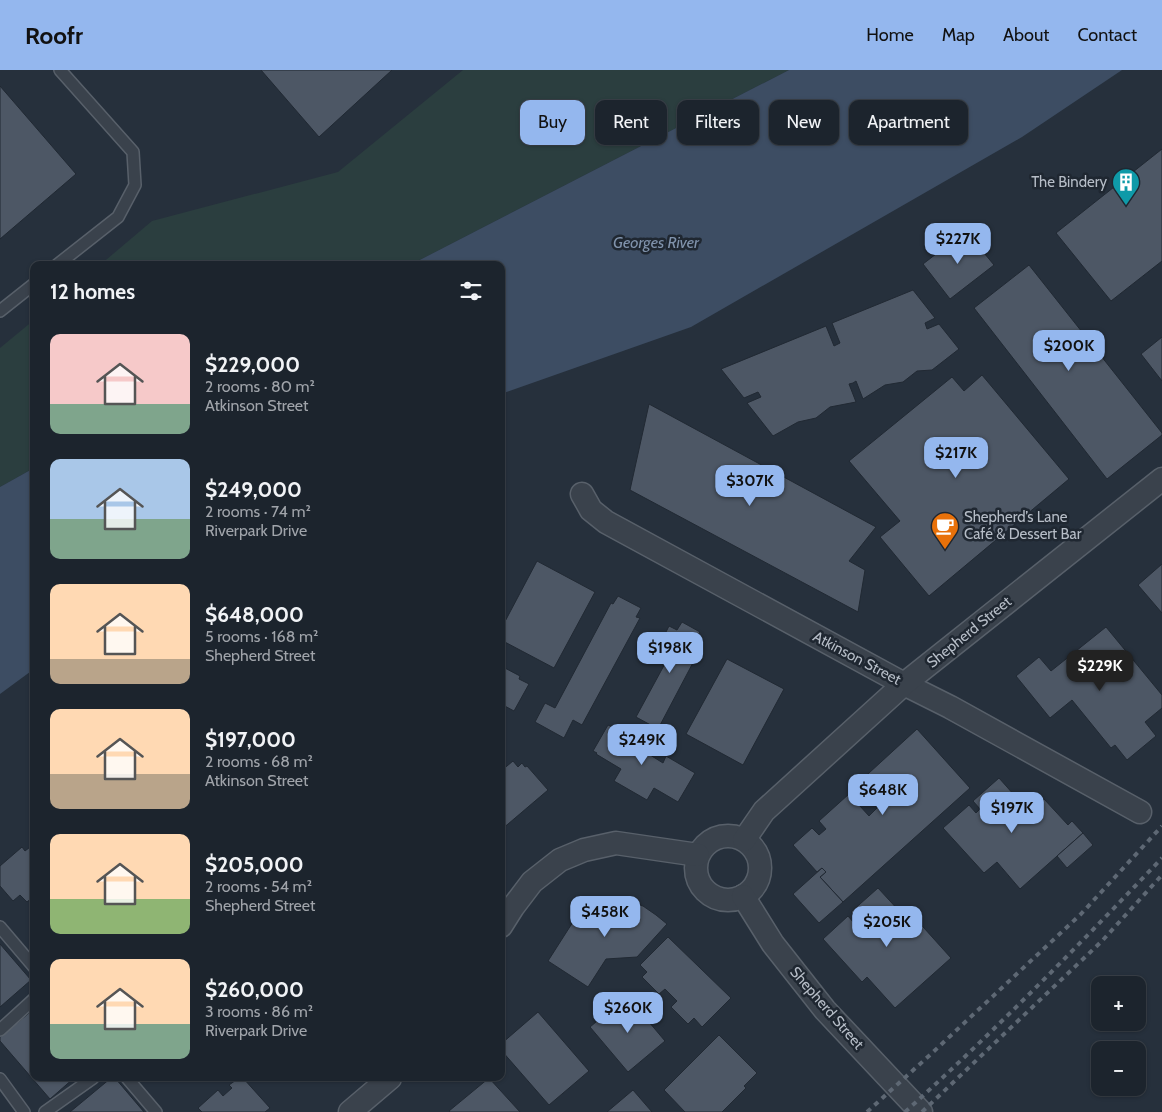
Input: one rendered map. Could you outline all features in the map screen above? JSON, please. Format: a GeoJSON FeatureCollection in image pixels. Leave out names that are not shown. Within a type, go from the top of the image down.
{"type":"FeatureCollection","features":[{"type":"Feature","properties":{"kind":"street","name":"Shepherd Street"},"geometry":{"type":"LineString","coordinates":[[744,840],[764,811],[904,684],[1162,479]]}},
{"type":"Feature","properties":{"kind":"street","name":"Atkinson Street"},"geometry":{"type":"LineString","coordinates":[[582,494],[592,510],[606,522],[904,684],[950,707],[1140,812]]}},
{"type":"Feature","properties":{"kind":"street"},"geometry":{"type":"LineString","coordinates":[[723,836],[734,836],[744,840],[752,846],[757,854],[760,864],[760,874],[757,882],[751,891],[743,896],[724,900],[714,897],[700,884],[696,874],[698,855],[704,846],[713,839],[723,836]]}},
{"type":"Feature","properties":{"kind":"street"},"geometry":{"type":"LineString","coordinates":[[505,920],[532,882],[560,860],[584,850],[616,844],[698,855]]}},
{"type":"Feature","properties":{"kind":"street","name":"Shepherd Street"},"geometry":{"type":"LineString","coordinates":[[743,896],[773,944],[825,1010],[921,1112]]}},
{"type":"Feature","properties":{"kind":"street"},"geometry":{"type":"LineString","coordinates":[[350,1112],[386,1081]]}},
{"type":"Feature","properties":{"kind":"lane"},"geometry":{"type":"LineString","coordinates":[[60,70],[133,152],[135,185],[118,217],[62,261]]}},
{"type":"Feature","properties":{"kind":"lane"},"geometry":{"type":"LineString","coordinates":[[0,311],[30,287]]}},
{"type":"Feature","properties":{"kind":"lane"},"geometry":{"type":"LineString","coordinates":[[0,927],[30,962]]}},
{"type":"Feature","properties":{"kind":"lane"},"geometry":{"type":"LineString","coordinates":[[0,1030],[30,1003]]}},
{"type":"Feature","properties":{"kind":"lane"},"geometry":{"type":"LineString","coordinates":[[0,1079],[24,1112]]}},
{"type":"Feature","properties":{"kind":"lane"},"geometry":{"type":"LineString","coordinates":[[45,1112],[89,1081]]}},
{"type":"Feature","properties":{"kind":"lane"},"geometry":{"type":"LineString","coordinates":[[130,1081],[156,1112]]}},
{"type":"Feature","properties":{"kind":"shaded area"},"geometry":{"type":"Polygon","coordinates":[[[463,70],[789,70],[731,100],[677,100],[677,128],[667,133],[667,100],[595,100],[595,145],[643,145],[418,261],[105,261],[152,221],[338,172],[463,70]]]}},
{"type":"Feature","properties":{"kind":"shaded area"},"geometry":{"type":"Polygon","coordinates":[[[30,323],[30,470],[0,487],[0,348],[30,323]]]}},
{"type":"Feature","properties":{"kind":"water","name":"Georges River"},"geometry":{"type":"Polygon","coordinates":[[[789,70],[1122,70],[1022,137],[691,327],[505,393],[505,261],[418,261],[643,145],[667,145],[667,133],[677,128],[677,145],[759,145],[759,100],[731,100],[789,70]]]}},
{"type":"Feature","properties":{"kind":"water"},"geometry":{"type":"Polygon","coordinates":[[[30,470],[30,672],[0,694],[0,487],[30,470]]]}},
{"type":"Feature","properties":{"kind":"building"},"geometry":{"type":"Polygon","coordinates":[[[261,70],[392,70],[319,137],[261,70]]]}},
{"type":"Feature","properties":{"kind":"building"},"geometry":{"type":"Polygon","coordinates":[[[0,86],[76,174],[0,239],[0,86]]]}},
{"type":"Feature","properties":{"kind":"building","name":"The Bindery"},"geometry":{"type":"Polygon","coordinates":[[[1162,149],[1162,261],[1111,301],[1056,233],[1162,149]]]}},
{"type":"Feature","properties":{"kind":"building"},"geometry":{"type":"Polygon","coordinates":[[[966,231],[994,265],[950,299],[923,264],[966,231]]]}},
{"type":"Feature","properties":{"kind":"building"},"geometry":{"type":"Polygon","coordinates":[[[1029,265],[1162,433],[1162,435],[1107,479],[974,308],[1029,265]]]}},
{"type":"Feature","properties":{"kind":"building"},"geometry":{"type":"Polygon","coordinates":[[[913,290],[935,318],[925,323],[927,329],[939,324],[959,349],[932,370],[917,371],[903,382],[885,385],[863,399],[856,381],[849,384],[856,402],[830,407],[816,418],[798,422],[773,436],[747,403],[761,397],[758,392],[744,398],[721,369],[826,326],[834,346],[840,343],[832,323],[913,290]]]}},
{"type":"Feature","properties":{"kind":"building"},"geometry":{"type":"Polygon","coordinates":[[[1162,337],[1162,381],[1141,354],[1162,337]]]}},
{"type":"Feature","properties":{"kind":"building"},"geometry":{"type":"Polygon","coordinates":[[[982,375],[1069,479],[929,596],[880,537],[900,521],[849,461],[952,377],[964,391],[982,375]]]}},
{"type":"Feature","properties":{"kind":"building"},"geometry":{"type":"Polygon","coordinates":[[[649,404],[876,527],[849,561],[865,570],[858,612],[630,490],[649,404]]]}},
{"type":"Feature","properties":{"kind":"building"},"geometry":{"type":"Polygon","coordinates":[[[537,561],[595,592],[554,668],[505,642],[505,621],[537,561]]]}},
{"type":"Feature","properties":{"kind":"building"},"geometry":{"type":"Polygon","coordinates":[[[1162,564],[1162,613],[1138,585],[1162,564]]]}},
{"type":"Feature","properties":{"kind":"building"},"geometry":{"type":"Polygon","coordinates":[[[618,596],[641,608],[636,617],[640,618],[582,725],[573,720],[564,738],[535,722],[545,703],[555,708],[611,603],[613,604],[618,596]]]}},
{"type":"Feature","properties":{"kind":"building"},"geometry":{"type":"Polygon","coordinates":[[[682,622],[700,632],[695,640],[699,642],[692,655],[696,657],[658,729],[636,717],[674,647],[662,640],[669,626],[677,630],[682,622]]]}},
{"type":"Feature","properties":{"kind":"building"},"geometry":{"type":"Polygon","coordinates":[[[1106,627],[1162,695],[1162,708],[1145,722],[1156,736],[1127,760],[1115,745],[1111,748],[1072,700],[1050,718],[1016,676],[1039,657],[1051,671],[1106,627]]]}},
{"type":"Feature","properties":{"kind":"building"},"geometry":{"type":"Polygon","coordinates":[[[727,659],[784,689],[743,765],[686,734],[727,659]]]}},
{"type":"Feature","properties":{"kind":"building"},"geometry":{"type":"Polygon","coordinates":[[[505,668],[520,676],[519,679],[529,684],[514,711],[505,706],[505,668]]]}},
{"type":"Feature","properties":{"kind":"building"},"geometry":{"type":"Polygon","coordinates":[[[608,725],[612,727],[613,725],[642,742],[640,745],[649,750],[647,753],[663,763],[666,756],[695,773],[678,802],[654,788],[647,800],[614,781],[621,769],[593,751],[608,725]]]}},
{"type":"Feature","properties":{"kind":"building"},"geometry":{"type":"Polygon","coordinates":[[[917,729],[970,788],[843,902],[820,877],[826,872],[822,868],[817,872],[793,845],[812,828],[819,835],[826,829],[819,821],[849,794],[869,816],[878,807],[857,784],[917,729]]]}},
{"type":"Feature","properties":{"kind":"building"},"geometry":{"type":"Polygon","coordinates":[[[513,761],[518,767],[522,763],[525,767],[527,766],[548,790],[505,827],[505,768],[513,761]]]}},
{"type":"Feature","properties":{"kind":"building"},"geometry":{"type":"Polygon","coordinates":[[[999,778],[1023,805],[1031,798],[1037,805],[1044,799],[1068,825],[1072,821],[1083,833],[1020,889],[997,862],[984,873],[943,828],[969,805],[976,813],[980,809],[973,801],[999,778]]]}},
{"type":"Feature","properties":{"kind":"building"},"geometry":{"type":"Polygon","coordinates":[[[1083,833],[1093,845],[1067,868],[1057,856],[1083,833]]]}},
{"type":"Feature","properties":{"kind":"building"},"geometry":{"type":"Polygon","coordinates":[[[22,847],[25,851],[30,847],[30,899],[27,902],[20,895],[13,901],[0,886],[0,866],[22,847]]]}},
{"type":"Feature","properties":{"kind":"building"},"geometry":{"type":"Polygon","coordinates":[[[822,868],[826,872],[820,877],[843,902],[819,923],[793,894],[822,868]]]}},
{"type":"Feature","properties":{"kind":"building"},"geometry":{"type":"Polygon","coordinates":[[[878,888],[901,913],[906,908],[951,958],[895,1008],[867,977],[862,982],[823,939],[848,916],[854,923],[858,920],[851,912],[878,888]]]}},
{"type":"Feature","properties":{"kind":"building"},"geometry":{"type":"Polygon","coordinates":[[[612,902],[628,902],[643,906],[667,924],[637,957],[606,959],[588,987],[548,961],[571,925],[582,912],[597,905],[612,902]]]}},
{"type":"Feature","properties":{"kind":"building"},"geometry":{"type":"Polygon","coordinates":[[[668,937],[731,998],[702,1027],[694,1018],[688,1024],[671,1007],[677,1001],[665,989],[659,994],[642,977],[647,972],[640,965],[668,937]]]}},
{"type":"Feature","properties":{"kind":"building"},"geometry":{"type":"Polygon","coordinates":[[[0,944],[30,981],[0,1007],[0,944]]]}},
{"type":"Feature","properties":{"kind":"building"},"geometry":{"type":"Polygon","coordinates":[[[627,996],[665,1041],[628,1072],[590,1027],[627,996]]]}},
{"type":"Feature","properties":{"kind":"building"},"geometry":{"type":"Polygon","coordinates":[[[30,1012],[30,1076],[0,1041],[0,1037],[30,1012]]]}},
{"type":"Feature","properties":{"kind":"building"},"geometry":{"type":"Polygon","coordinates":[[[538,1012],[589,1071],[549,1105],[505,1055],[505,1041],[538,1012]]]}},
{"type":"Feature","properties":{"kind":"building"},"geometry":{"type":"Polygon","coordinates":[[[719,1035],[757,1073],[744,1086],[746,1088],[722,1112],[685,1112],[664,1090],[719,1035]]]}},
{"type":"Feature","properties":{"kind":"building"},"geometry":{"type":"Polygon","coordinates":[[[34,1081],[71,1081],[50,1099],[34,1081]]]}},
{"type":"Feature","properties":{"kind":"building"},"geometry":{"type":"Polygon","coordinates":[[[107,1081],[118,1081],[144,1112],[70,1112],[107,1081]]]}},
{"type":"Feature","properties":{"kind":"building"},"geometry":{"type":"Polygon","coordinates":[[[235,1081],[246,1081],[270,1108],[265,1112],[202,1112],[198,1108],[218,1090],[223,1096],[232,1088],[229,1085],[235,1081]]]}},
{"type":"Feature","properties":{"kind":"building"},"geometry":{"type":"Polygon","coordinates":[[[485,1081],[492,1081],[520,1112],[450,1112],[485,1081]]]}},
{"type":"Feature","properties":{"kind":"building"},"geometry":{"type":"Polygon","coordinates":[[[633,1090],[652,1112],[607,1112],[633,1090]]]}},
{"type":"Feature","properties":{"kind":"railway"},"geometry":{"type":"LineString","coordinates":[[867,1112],[1081,914],[1162,826]]}},
{"type":"Feature","properties":{"kind":"railway"},"geometry":{"type":"LineString","coordinates":[[905,1112],[1036,987],[1162,858]]}},
{"type":"Feature","properties":{"kind":"railway"},"geometry":{"type":"LineString","coordinates":[[922,1112],[1102,941],[1162,875]]}},
{"type":"Feature","properties":{"kind":"place","name":"The Bindery"},"geometry":{"type":"Point","coordinates":[1126,206]}},
{"type":"Feature","properties":{"kind":"place","name":"Shepherd’s Lane Café & Dessert Bar"},"geometry":{"type":"Point","coordinates":[945,550]}}]}
